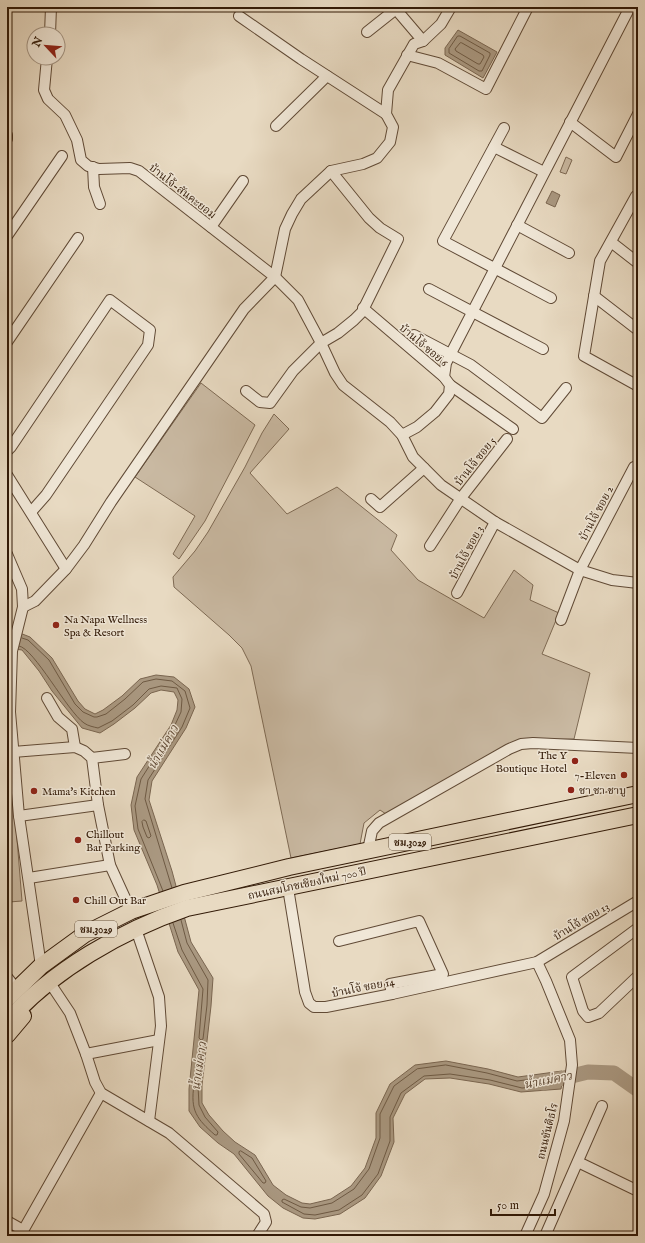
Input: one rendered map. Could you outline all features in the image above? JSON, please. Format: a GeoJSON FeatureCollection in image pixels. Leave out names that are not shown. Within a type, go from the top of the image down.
{"type":"FeatureCollection","features":[{"type":"Feature","properties":{"kind":"main road","name":"ถนนสมโภชเชียงใหม่ 700 ปี"},"geometry":{"type":"LineString","coordinates":[[7,999],[41,966],[85,934],[131,911],[158,910],[289,867],[638,794]]}},
{"type":"Feature","properties":{"kind":"main road","name":"ถนนสมโภชเชียงใหม่ 700 ปี"},"geometry":{"type":"LineString","coordinates":[[186,900],[288,888],[638,815]]}},
{"type":"Feature","properties":{"kind":"main road","name":"ถนนสมโภชเชียงใหม่ 700 ปี"},"geometry":{"type":"LineString","coordinates":[[7,1022],[46,986],[84,958],[136,928],[158,910]]}},
{"type":"Feature","properties":{"kind":"main road"},"geometry":{"type":"LineString","coordinates":[[8,982],[41,966]]}},
{"type":"Feature","properties":{"kind":"main road"},"geometry":{"type":"LineString","coordinates":[[7,1035],[46,986]]}},
{"type":"Feature","properties":{"kind":"street"},"geometry":{"type":"LineString","coordinates":[[50,26],[51,7]]}},
{"type":"Feature","properties":{"kind":"street"},"geometry":{"type":"LineString","coordinates":[[386,114],[388,90],[407,55],[414,44],[422,41],[442,24],[451,7]]}},
{"type":"Feature","properties":{"kind":"street"},"geometry":{"type":"LineString","coordinates":[[407,55],[438,63],[486,89],[528,7]]}},
{"type":"Feature","properties":{"kind":"street"},"geometry":{"type":"LineString","coordinates":[[402,436],[417,427],[435,412],[449,394],[446,363],[630,7]]}},
{"type":"Feature","properties":{"kind":"street"},"geometry":{"type":"LineString","coordinates":[[367,32],[395,8],[422,41]]}},
{"type":"Feature","properties":{"kind":"street"},"geometry":{"type":"LineString","coordinates":[[22,610],[35,601],[66,569],[84,545],[111,502],[244,309],[275,276],[285,230],[301,199],[331,172],[363,164],[377,158],[390,142],[393,127],[386,114],[239,16]]}},
{"type":"Feature","properties":{"kind":"street"},"geometry":{"type":"LineString","coordinates":[[46,66],[44,90],[48,100],[65,115],[77,140],[81,160],[88,166],[94,167],[94,187],[100,204]]}},
{"type":"Feature","properties":{"kind":"street"},"geometry":{"type":"LineString","coordinates":[[276,126],[327,76]]}},
{"type":"Feature","properties":{"kind":"street"},"geometry":{"type":"LineString","coordinates":[[570,122],[616,157],[638,114]]}},
{"type":"Feature","properties":{"kind":"street"},"geometry":{"type":"LineString","coordinates":[[504,128],[443,241],[551,298]]}},
{"type":"Feature","properties":{"kind":"street"},"geometry":{"type":"LineString","coordinates":[[494,147],[544,172]]}},
{"type":"Feature","properties":{"kind":"street"},"geometry":{"type":"LineString","coordinates":[[7,236],[62,156]]}},
{"type":"Feature","properties":{"kind":"street","name":"บ้านโจ้-สันคะยอม"},"geometry":{"type":"LineString","coordinates":[[94,167],[99,169],[130,168],[139,171],[275,276],[298,300],[335,373],[343,385],[390,422],[402,436],[412,457],[441,485],[495,522],[580,570],[612,580],[638,583]]}},
{"type":"Feature","properties":{"kind":"street"},"geometry":{"type":"LineString","coordinates":[[246,391],[260,402],[270,403],[293,371],[321,343],[338,333],[362,312],[398,239],[380,228],[369,218],[331,172]]}},
{"type":"Feature","properties":{"kind":"street"},"geometry":{"type":"LineString","coordinates":[[211,227],[243,181]]}},
{"type":"Feature","properties":{"kind":"street"},"geometry":{"type":"LineString","coordinates":[[638,198],[636,196],[600,261],[584,356],[638,386]]}},
{"type":"Feature","properties":{"kind":"street"},"geometry":{"type":"LineString","coordinates":[[517,226],[569,253]]}},
{"type":"Feature","properties":{"kind":"street"},"geometry":{"type":"LineString","coordinates":[[7,342],[78,238]]}},
{"type":"Feature","properties":{"kind":"street"},"geometry":{"type":"LineString","coordinates":[[611,242],[638,263]]}},
{"type":"Feature","properties":{"kind":"street"},"geometry":{"type":"LineString","coordinates":[[429,289],[543,349]]}},
{"type":"Feature","properties":{"kind":"street"},"geometry":{"type":"LineString","coordinates":[[594,296],[638,330]]}},
{"type":"Feature","properties":{"kind":"street"},"geometry":{"type":"LineString","coordinates":[[7,451],[12,447],[110,300],[150,330],[148,345],[46,495],[31,512]]}},
{"type":"Feature","properties":{"kind":"street","name":"บ้านโจ้ ซอย 6"},"geometry":{"type":"LineString","coordinates":[[363,308],[447,381],[513,429]]}},
{"type":"Feature","properties":{"kind":"street"},"geometry":{"type":"LineString","coordinates":[[414,335],[450,355],[472,365],[542,418],[566,388]]}},
{"type":"Feature","properties":{"kind":"street","name":"บ้านโจ้ ซอย 5"},"geometry":{"type":"LineString","coordinates":[[430,546],[460,498],[508,439]]}},
{"type":"Feature","properties":{"kind":"street","name":"บ้านโจ้ ซอย 2"},"geometry":{"type":"LineString","coordinates":[[561,620],[580,570],[634,467]]}},
{"type":"Feature","properties":{"kind":"street"},"geometry":{"type":"LineString","coordinates":[[371,499],[380,507],[424,468]]}},
{"type":"Feature","properties":{"kind":"street"},"geometry":{"type":"LineString","coordinates":[[7,475],[66,569]]}},
{"type":"Feature","properties":{"kind":"street","name":"บ้านโจ้ ซอย 3"},"geometry":{"type":"LineString","coordinates":[[457,592],[495,522]]}},
{"type":"Feature","properties":{"kind":"street"},"geometry":{"type":"LineString","coordinates":[[7,554],[22,589],[22,610],[12,651],[10,712],[19,816],[41,966]]}},
{"type":"Feature","properties":{"kind":"street"},"geometry":{"type":"LineString","coordinates":[[47,698],[58,717],[72,728],[75,747]]}},
{"type":"Feature","properties":{"kind":"street"},"geometry":{"type":"LineString","coordinates":[[368,850],[372,831],[379,823],[509,749],[521,744],[533,743],[638,748]]}},
{"type":"Feature","properties":{"kind":"street"},"geometry":{"type":"LineString","coordinates":[[13,752],[75,747],[84,751],[92,758],[98,805],[110,865],[131,911]]}},
{"type":"Feature","properties":{"kind":"street"},"geometry":{"type":"LineString","coordinates":[[92,758],[125,754]]}},
{"type":"Feature","properties":{"kind":"street"},"geometry":{"type":"LineString","coordinates":[[19,816],[98,805]]}},
{"type":"Feature","properties":{"kind":"street"},"geometry":{"type":"LineString","coordinates":[[29,878],[110,865]]}},
{"type":"Feature","properties":{"kind":"street","name":"บ้านโจ้ ซอย 14"},"geometry":{"type":"LineString","coordinates":[[288,888],[305,992],[308,1003],[314,1007],[326,1007],[392,994],[537,962]]}},
{"type":"Feature","properties":{"kind":"street","name":"บ้านโจ้ ซอย 13"},"geometry":{"type":"LineString","coordinates":[[537,962],[638,900]]}},
{"type":"Feature","properties":{"kind":"street"},"geometry":{"type":"LineString","coordinates":[[339,941],[420,921],[443,974],[390,984],[392,994]]}},
{"type":"Feature","properties":{"kind":"street"},"geometry":{"type":"LineString","coordinates":[[136,928],[159,997],[159,1040],[149,1120]]}},
{"type":"Feature","properties":{"kind":"street"},"geometry":{"type":"LineString","coordinates":[[637,931],[572,977],[583,1011],[588,1017],[599,1013],[638,976]]}},
{"type":"Feature","properties":{"kind":"street","name":"ถนนขันติธโร"},"geometry":{"type":"LineString","coordinates":[[525,1236],[544,1194],[564,1121],[572,1065],[570,1040],[537,962]]}},
{"type":"Feature","properties":{"kind":"street"},"geometry":{"type":"LineString","coordinates":[[46,986],[70,1013],[95,1082],[101,1093],[149,1120],[181,1141],[264,1214],[266,1222],[257,1236]]}},
{"type":"Feature","properties":{"kind":"street"},"geometry":{"type":"LineString","coordinates":[[86,1054],[159,1040]]}},
{"type":"Feature","properties":{"kind":"street"},"geometry":{"type":"LineString","coordinates":[[7,1221],[21,1233],[101,1093]]}},
{"type":"Feature","properties":{"kind":"street"},"geometry":{"type":"LineString","coordinates":[[545,1236],[602,1106]]}},
{"type":"Feature","properties":{"kind":"street"},"geometry":{"type":"LineString","coordinates":[[578,1162],[638,1190]]}},
{"type":"Feature","properties":{"kind":"shaded area"},"geometry":{"type":"Polygon","coordinates":[[[566,157],[572,160],[566,174],[560,172],[566,157]]]}},
{"type":"Feature","properties":{"kind":"shaded area"},"geometry":{"type":"Polygon","coordinates":[[[201,383],[255,425],[205,521],[179,559],[173,554],[195,516],[135,477],[201,383]]]}},
{"type":"Feature","properties":{"kind":"shaded area"},"geometry":{"type":"Polygon","coordinates":[[[274,414],[289,429],[250,473],[287,514],[337,487],[397,535],[391,550],[418,580],[484,618],[514,570],[533,585],[530,600],[559,613],[542,654],[590,673],[574,739],[520,740],[386,814],[380,810],[364,823],[360,844],[291,858],[251,666],[242,648],[174,587],[173,577],[195,551],[208,532],[274,414]]]}},
{"type":"Feature","properties":{"kind":"shaded area"},"geometry":{"type":"Polygon","coordinates":[[[7,715],[22,901],[9,902],[7,883],[7,715]]]}},
{"type":"Feature","properties":{"kind":"water"},"geometry":{"type":"Polygon","coordinates":[[[458,30],[497,52],[483,78],[445,55],[445,48],[458,30]]]}},
{"type":"Feature","properties":{"kind":"water"},"geometry":{"type":"Polygon","coordinates":[[[552,191],[560,195],[555,207],[546,203],[552,191]]]}},
{"type":"Feature","properties":{"kind":"water"},"geometry":{"type":"Polygon","coordinates":[[[7,628],[30,637],[52,658],[78,701],[85,709],[95,714],[122,696],[140,679],[156,675],[174,677],[189,689],[195,707],[186,728],[152,781],[149,800],[172,871],[191,942],[213,978],[202,1085],[202,1103],[209,1115],[223,1131],[235,1142],[255,1155],[273,1185],[286,1195],[302,1203],[310,1204],[331,1199],[351,1186],[365,1168],[376,1138],[376,1113],[390,1084],[415,1065],[446,1061],[488,1069],[518,1077],[562,1071],[563,1078],[561,1089],[521,1092],[489,1084],[450,1078],[425,1079],[405,1094],[393,1118],[394,1142],[381,1176],[365,1198],[340,1214],[315,1219],[303,1218],[283,1208],[268,1196],[234,1154],[218,1143],[200,1127],[189,1111],[189,1089],[199,990],[178,952],[157,885],[134,830],[131,805],[137,777],[171,725],[177,710],[178,700],[174,692],[161,690],[151,693],[135,708],[100,733],[82,728],[52,691],[39,671],[22,650],[7,648],[7,628]]]}},
{"type":"Feature","properties":{"kind":"waterway","name":"น้ำแม่คาว"},"geometry":{"type":"LineString","coordinates":[[543,1083],[588,1072],[614,1073],[638,1090]]}},
{"type":"Feature","properties":{"kind":"place","name":"Na Napa Wellness Spa & Resort"},"geometry":{"type":"Point","coordinates":[56,625]}},
{"type":"Feature","properties":{"kind":"place","name":"The Y Boutique Hotel"},"geometry":{"type":"Point","coordinates":[575,761]}},
{"type":"Feature","properties":{"kind":"place","name":"7-Eleven"},"geometry":{"type":"Point","coordinates":[624,775]}},
{"type":"Feature","properties":{"kind":"place","name":"ชา ชา ชาบู"},"geometry":{"type":"Point","coordinates":[571,790]}},
{"type":"Feature","properties":{"kind":"place","name":"Mama's Kitchen"},"geometry":{"type":"Point","coordinates":[34,791]}},
{"type":"Feature","properties":{"kind":"place","name":"Chillout Bar Parking"},"geometry":{"type":"Point","coordinates":[78,840]}},
{"type":"Feature","properties":{"kind":"place","name":"Chill Out Bar"},"geometry":{"type":"Point","coordinates":[76,900]}}]}
